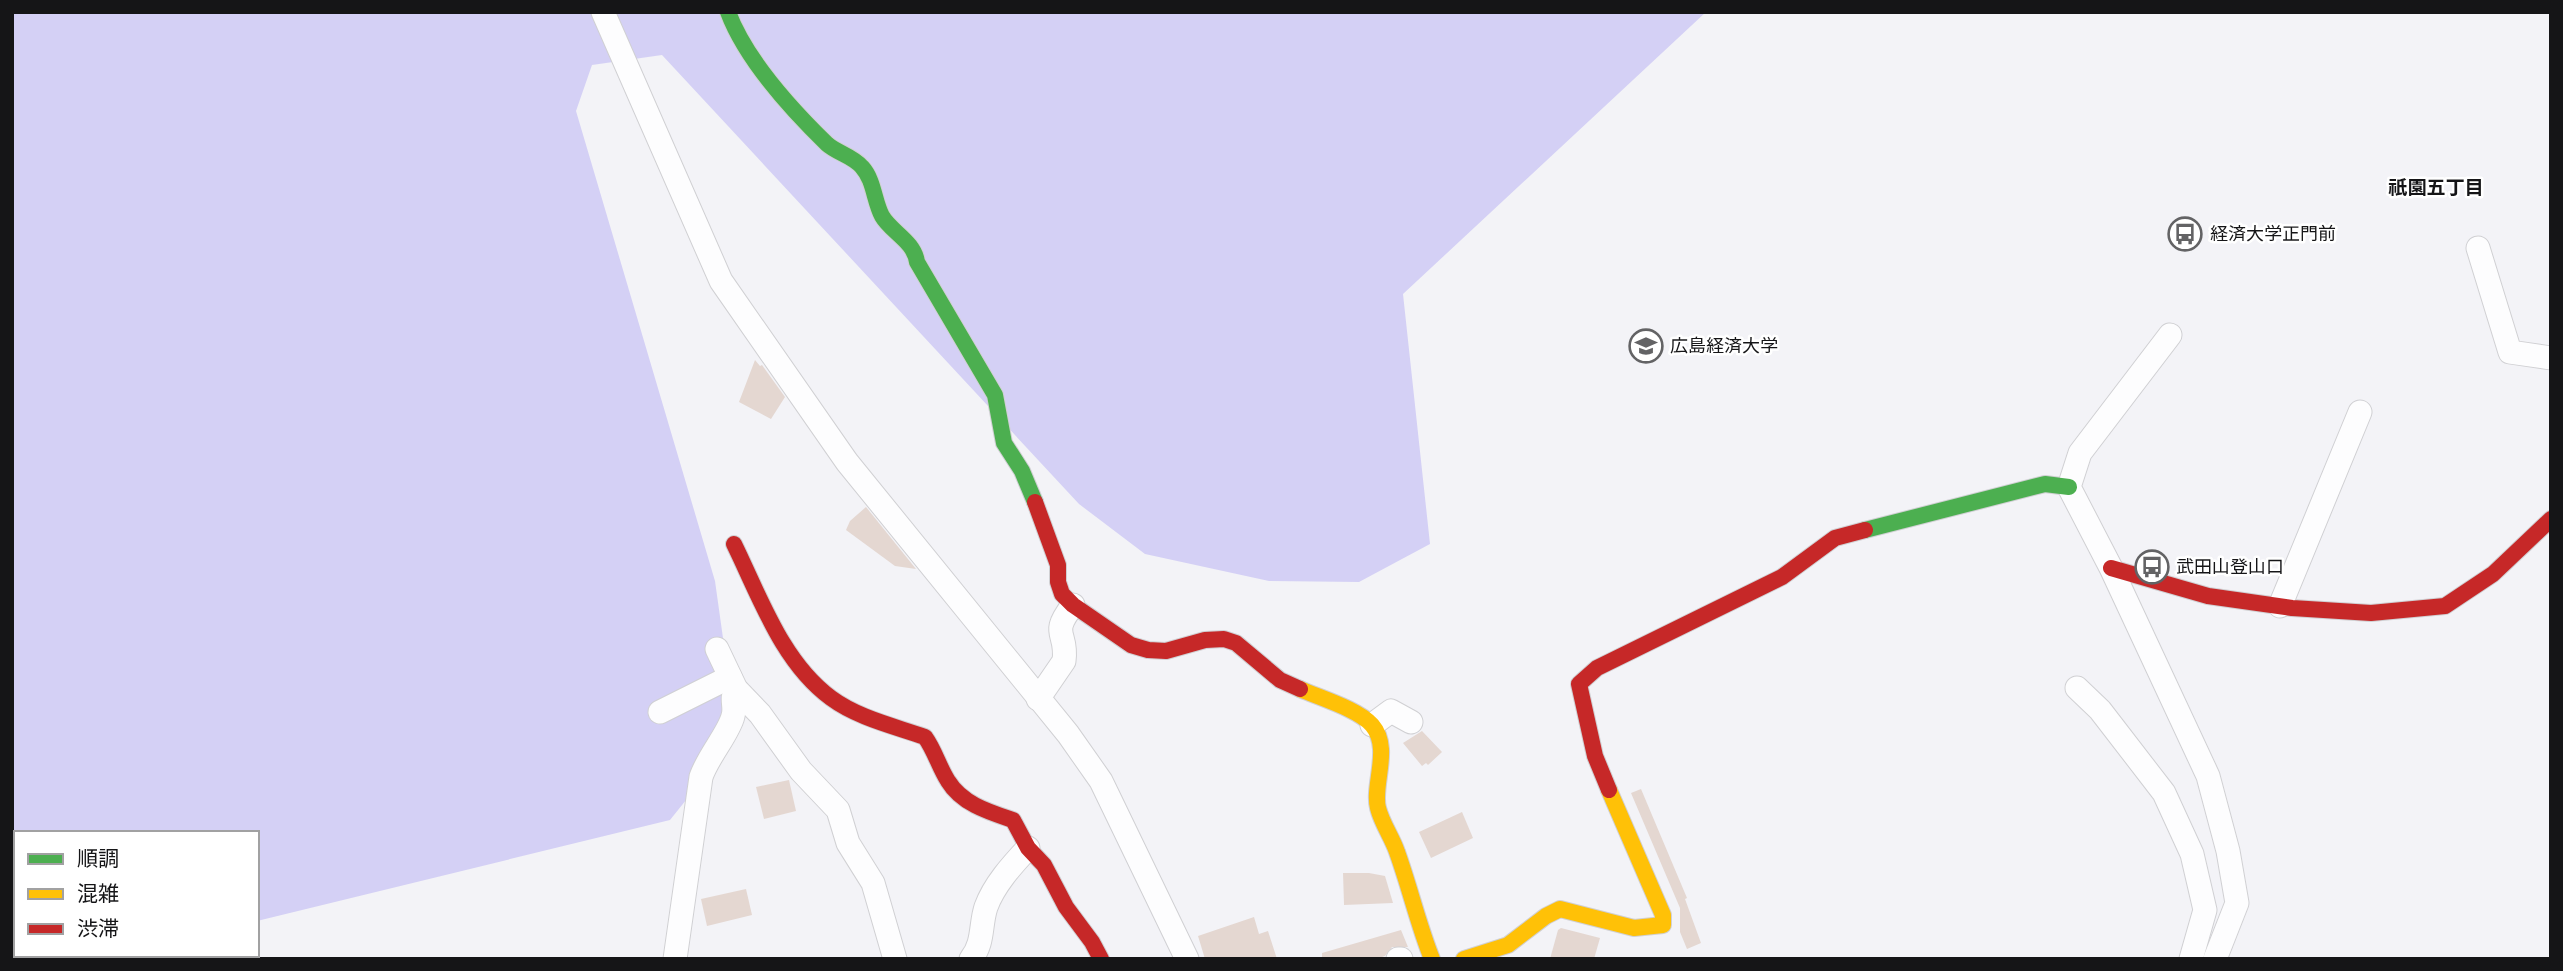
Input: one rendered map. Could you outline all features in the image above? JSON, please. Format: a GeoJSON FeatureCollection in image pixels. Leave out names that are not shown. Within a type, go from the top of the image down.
{"type":"FeatureCollection","features":[{"type":"Feature","properties":{"kind":"street"},"geometry":{"type":"LineString","coordinates":[[603,12],[721,281],[847,462],[1068,734],[1101,781],[1187,959]]}},
{"type":"Feature","properties":{"kind":"street"},"geometry":{"type":"LineString","coordinates":[[728,12],[736,33],[767,76],[829,146],[860,164],[866,172],[883,218],[898,231],[916,255],[917,262],[995,395],[1004,443],[1033,495],[1058,565],[1058,582],[1062,594],[1073,605],[1131,645],[1148,650],[1166,651],[1205,640],[1224,639],[1236,643],[1280,680],[1357,714],[1372,725],[1382,758],[1378,809],[1397,851],[1432,959]]}},
{"type":"Feature","properties":{"kind":"street"},"geometry":{"type":"LineString","coordinates":[[2478,248],[2510,352],[2551,358]]}},
{"type":"Feature","properties":{"kind":"street"},"geometry":{"type":"LineString","coordinates":[[2170,335],[2080,453],[2069,487],[2111,568],[2208,776],[2228,851],[2238,903],[2215,959]]}},
{"type":"Feature","properties":{"kind":"street"},"geometry":{"type":"LineString","coordinates":[[2280,606],[2360,412]]}},
{"type":"Feature","properties":{"kind":"street"},"geometry":{"type":"LineString","coordinates":[[1464,959],[1499,950],[1549,913],[1560,909],[1634,928],[1663,925],[1663,915],[1595,756],[1578,684],[1597,668],[1782,577],[1835,538],[2045,484],[2069,487]]}},
{"type":"Feature","properties":{"kind":"street"},"geometry":{"type":"LineString","coordinates":[[2111,568],[2208,596],[2280,606],[2371,613],[2445,606],[2493,574],[2551,519]]}},
{"type":"Feature","properties":{"kind":"street"},"geometry":{"type":"LineString","coordinates":[[734,544],[781,637],[812,683],[832,699],[855,711],[925,737],[958,794],[972,806],[1013,820],[1028,848],[1044,864],[1066,907],[1101,959]]}},
{"type":"Feature","properties":{"kind":"street"},"geometry":{"type":"LineString","coordinates":[[1038,699],[1063,661],[1059,628],[1061,620],[1073,605]]}},
{"type":"Feature","properties":{"kind":"street"},"geometry":{"type":"LineString","coordinates":[[717,649],[733,683],[761,714],[801,771],[838,810],[848,844],[873,883],[895,959]]}},
{"type":"Feature","properties":{"kind":"street"},"geometry":{"type":"LineString","coordinates":[[660,712],[733,683]]}},
{"type":"Feature","properties":{"kind":"street"},"geometry":{"type":"LineString","coordinates":[[675,959],[701,777],[705,765],[734,715],[733,683]]}},
{"type":"Feature","properties":{"kind":"street"},"geometry":{"type":"LineString","coordinates":[[2077,688],[2099,710],[2164,793],[2192,854],[2205,910],[2191,959]]}},
{"type":"Feature","properties":{"kind":"street"},"geometry":{"type":"LineString","coordinates":[[1372,725],[1391,711],[1411,722]]}},
{"type":"Feature","properties":{"kind":"street"},"geometry":{"type":"LineString","coordinates":[[971,959],[980,943],[986,908],[993,894],[1028,848]]}},
{"type":"Feature","properties":{"kind":"shaded area"},"geometry":{"type":"Polygon","coordinates":[[[12,12],[1706,12],[1403,294],[1430,544],[1359,582],[1269,581],[1145,554],[1079,504],[662,55],[592,65],[576,111],[715,581],[729,681],[723,754],[670,820],[259,921],[259,831],[14,831],[14,957],[145,957],[12,959],[12,12]]]}},
{"type":"Feature","properties":{"kind":"building"},"geometry":{"type":"Polygon","coordinates":[[[755,360],[762,365],[785,397],[771,419],[739,402],[755,360]]]}},
{"type":"Feature","properties":{"kind":"building"},"geometry":{"type":"Polygon","coordinates":[[[866,507],[916,569],[895,566],[846,530],[850,521],[866,507]]]}},
{"type":"Feature","properties":{"kind":"building"},"geometry":{"type":"Polygon","coordinates":[[[1422,731],[1442,752],[1428,765],[1426,763],[1422,766],[1403,743],[1422,731]]]}},
{"type":"Feature","properties":{"kind":"building"},"geometry":{"type":"Polygon","coordinates":[[[789,780],[796,811],[764,819],[756,787],[789,780]]]}},
{"type":"Feature","properties":{"kind":"building"},"geometry":{"type":"Polygon","coordinates":[[[1641,789],[1687,898],[1685,899],[1701,943],[1687,949],[1680,932],[1680,908],[1631,793],[1641,789]]]}},
{"type":"Feature","properties":{"kind":"building"},"geometry":{"type":"Polygon","coordinates":[[[1462,812],[1473,838],[1431,858],[1419,832],[1462,812]]]}},
{"type":"Feature","properties":{"kind":"building"},"geometry":{"type":"Polygon","coordinates":[[[1343,873],[1385,876],[1393,903],[1344,905],[1343,873]]]}},
{"type":"Feature","properties":{"kind":"building"},"geometry":{"type":"Polygon","coordinates":[[[746,889],[752,915],[707,926],[701,899],[746,889]]]}},
{"type":"Feature","properties":{"kind":"building"},"geometry":{"type":"Polygon","coordinates":[[[1254,917],[1259,934],[1268,931],[1277,959],[1205,959],[1198,936],[1254,917]]]}},
{"type":"Feature","properties":{"kind":"building"},"geometry":{"type":"Polygon","coordinates":[[[1561,928],[1600,938],[1594,959],[1550,959],[1558,930],[1561,928]]]}},
{"type":"Feature","properties":{"kind":"building"},"geometry":{"type":"Polygon","coordinates":[[[1401,930],[1408,947],[1392,947],[1385,956],[1376,959],[1322,959],[1322,953],[1401,930]]]}},
{"type":"Feature","properties":{"kind":"traffic: fast"},"geometry":{"type":"LineString","coordinates":[[728,12],[746,48],[784,99],[827,144],[854,160],[866,172],[882,216],[912,248],[917,262],[995,395],[1004,443],[1022,471],[1035,502]]}},
{"type":"Feature","properties":{"kind":"traffic: fast"},"geometry":{"type":"LineString","coordinates":[[1865,530],[2045,484],[2069,487]]}},
{"type":"Feature","properties":{"kind":"traffic: slow"},"geometry":{"type":"LineString","coordinates":[[1300,689],[1358,714],[1366,719],[1378,734],[1381,744],[1378,808],[1397,852],[1432,959]]}},
{"type":"Feature","properties":{"kind":"traffic: slow"},"geometry":{"type":"LineString","coordinates":[[1464,959],[1508,945],[1546,916],[1560,909],[1634,928],[1663,925],[1663,915],[1609,790]]}},
{"type":"Feature","properties":{"kind":"traffic: jam"},"geometry":{"type":"LineString","coordinates":[[1035,502],[1058,565],[1058,582],[1062,594],[1073,605],[1131,645],[1148,650],[1166,651],[1205,640],[1224,639],[1236,643],[1280,680],[1300,689]]}},
{"type":"Feature","properties":{"kind":"traffic: jam"},"geometry":{"type":"LineString","coordinates":[[2111,568],[2208,596],[2292,608],[2371,613],[2445,606],[2493,574],[2551,519]]}},
{"type":"Feature","properties":{"kind":"traffic: jam"},"geometry":{"type":"LineString","coordinates":[[1609,790],[1595,756],[1579,684],[1597,668],[1782,577],[1835,538],[1865,530]]}},
{"type":"Feature","properties":{"kind":"traffic: jam"},"geometry":{"type":"LineString","coordinates":[[734,544],[774,627],[799,666],[814,683],[831,698],[853,711],[925,737],[948,781],[961,796],[977,806],[1013,820],[1028,848],[1044,865],[1066,907],[1101,959]]}},
{"type":"Feature","properties":{"kind":"place","name":"経済大学正門前"},"geometry":{"type":"Point","coordinates":[2185,234]}},
{"type":"Feature","properties":{"kind":"place","name":"広島経済大学"},"geometry":{"type":"Point","coordinates":[1646,346]}},
{"type":"Feature","properties":{"kind":"place","name":"武田山登山口"},"geometry":{"type":"Point","coordinates":[2152,567]}},
{"type":"Feature","properties":{"kind":"district","name":"祇園五丁目"},"geometry":{"type":"Point","coordinates":[2436,187]}}]}
